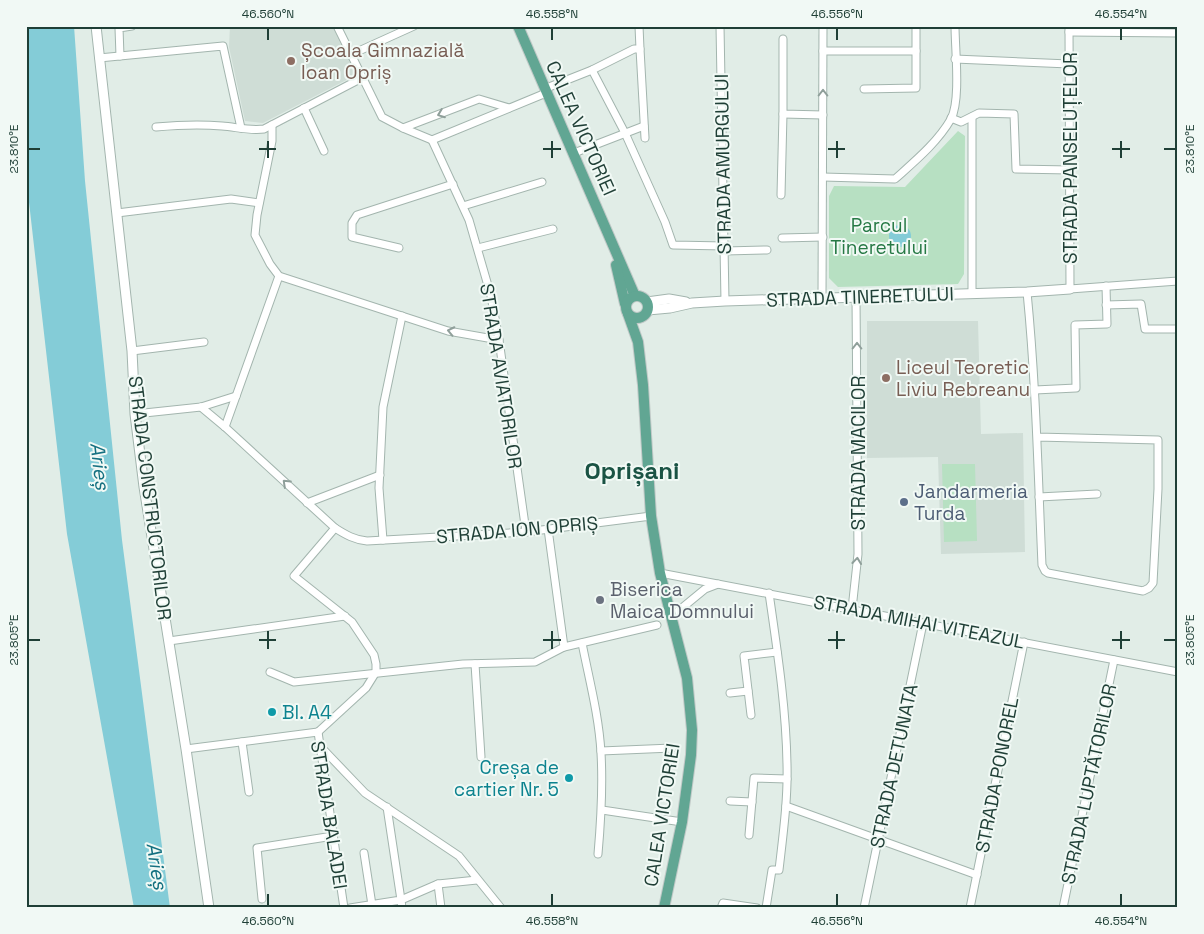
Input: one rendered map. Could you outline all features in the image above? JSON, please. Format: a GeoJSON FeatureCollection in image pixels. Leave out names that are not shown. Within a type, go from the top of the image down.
{"type":"FeatureCollection","features":[{"type":"Feature","properties":{"kind":"main road","name":"CALEA VICTORIEI"},"geometry":{"type":"LineString","coordinates":[[518,26],[635,296]]}},
{"type":"Feature","properties":{"kind":"main road","name":"CALEA VICTORIEI"},"geometry":{"type":"LineString","coordinates":[[612,245],[626,309],[638,342],[643,385],[651,516],[660,573],[687,678],[692,730],[692,755],[682,822],[664,908]]}},
{"type":"Feature","properties":{"kind":"main road"},"geometry":{"type":"LineString","coordinates":[[635,296],[642,297],[645,310],[634,318],[626,309],[629,298],[635,296]]}},
{"type":"Feature","properties":{"kind":"main road","name":"CALEA VICTORIEI"},"geometry":{"type":"LineString","coordinates":[[638,342],[645,310]]}},
{"type":"Feature","properties":{"kind":"street","name":"STRADA CONSTRUCTORILOR"},"geometry":{"type":"LineString","coordinates":[[96,26],[132,351],[135,414],[144,488],[186,749],[209,908]]}},
{"type":"Feature","properties":{"kind":"street"},"geometry":{"type":"LineString","coordinates":[[120,56],[119,28],[132,26]]}},
{"type":"Feature","properties":{"kind":"street"},"geometry":{"type":"LineString","coordinates":[[337,26],[382,117],[432,140],[510,108],[634,49],[640,49]]}},
{"type":"Feature","properties":{"kind":"street"},"geometry":{"type":"LineString","coordinates":[[350,55],[414,26]]}},
{"type":"Feature","properties":{"kind":"street"},"geometry":{"type":"LineString","coordinates":[[640,26],[645,138]]}},
{"type":"Feature","properties":{"kind":"street","name":"STRADA AMURGULUI"},"geometry":{"type":"LineString","coordinates":[[720,26],[726,301]]}},
{"type":"Feature","properties":{"kind":"street"},"geometry":{"type":"LineString","coordinates":[[822,298],[823,26]]}},
{"type":"Feature","properties":{"kind":"street"},"geometry":{"type":"LineString","coordinates":[[864,89],[916,88],[916,26]]}},
{"type":"Feature","properties":{"kind":"street"},"geometry":{"type":"LineString","coordinates":[[823,177],[895,179],[930,147],[951,118],[956,97],[954,26]]}},
{"type":"Feature","properties":{"kind":"street"},"geometry":{"type":"LineString","coordinates":[[1070,29],[1178,34]]}},
{"type":"Feature","properties":{"kind":"street","name":"STRADA PANSELUȚELOR"},"geometry":{"type":"LineString","coordinates":[[1070,29],[1070,289]]}},
{"type":"Feature","properties":{"kind":"street"},"geometry":{"type":"LineString","coordinates":[[780,195],[783,39]]}},
{"type":"Feature","properties":{"kind":"street"},"geometry":{"type":"LineString","coordinates":[[99,58],[223,46],[241,128]]}},
{"type":"Feature","properties":{"kind":"street"},"geometry":{"type":"LineString","coordinates":[[823,51],[916,51]]}},
{"type":"Feature","properties":{"kind":"street"},"geometry":{"type":"LineString","coordinates":[[955,58],[1070,64]]}},
{"type":"Feature","properties":{"kind":"street"},"geometry":{"type":"LineString","coordinates":[[592,70],[625,133],[665,222],[673,245],[768,250]]}},
{"type":"Feature","properties":{"kind":"street"},"geometry":{"type":"LineString","coordinates":[[156,126],[198,124],[254,131],[264,129],[362,78]]}},
{"type":"Feature","properties":{"kind":"street"},"geometry":{"type":"LineString","coordinates":[[403,128],[479,99],[510,108]]}},
{"type":"Feature","properties":{"kind":"street"},"geometry":{"type":"LineString","coordinates":[[304,108],[324,151]]}},
{"type":"Feature","properties":{"kind":"street"},"geometry":{"type":"LineString","coordinates":[[951,118],[961,122],[979,113],[1014,114],[1016,169],[1070,170]]}},
{"type":"Feature","properties":{"kind":"street"},"geometry":{"type":"LineString","coordinates":[[783,114],[823,115]]}},
{"type":"Feature","properties":{"kind":"street"},"geometry":{"type":"LineString","coordinates":[[972,117],[972,294]]}},
{"type":"Feature","properties":{"kind":"street"},"geometry":{"type":"LineString","coordinates":[[272,125],[272,141],[259,203],[255,235],[261,249],[279,276],[448,331],[499,340]]}},
{"type":"Feature","properties":{"kind":"street"},"geometry":{"type":"LineString","coordinates":[[574,153],[644,126]]}},
{"type":"Feature","properties":{"kind":"street","name":"STRADA AVIATORILOR"},"geometry":{"type":"LineString","coordinates":[[432,140],[469,220],[491,296],[526,532]]}},
{"type":"Feature","properties":{"kind":"street"},"geometry":{"type":"LineString","coordinates":[[463,206],[542,182]]}},
{"type":"Feature","properties":{"kind":"street"},"geometry":{"type":"LineString","coordinates":[[399,248],[352,237],[352,223],[358,215],[453,184]]}},
{"type":"Feature","properties":{"kind":"street"},"geometry":{"type":"LineString","coordinates":[[117,213],[231,199],[259,203]]}},
{"type":"Feature","properties":{"kind":"street"},"geometry":{"type":"LineString","coordinates":[[478,248],[553,229]]}},
{"type":"Feature","properties":{"kind":"street"},"geometry":{"type":"LineString","coordinates":[[782,238],[823,237]]}},
{"type":"Feature","properties":{"kind":"street"},"geometry":{"type":"LineString","coordinates":[[225,427],[279,276]]}},
{"type":"Feature","properties":{"kind":"street","name":"STRADA TINERETULUI"},"geometry":{"type":"LineString","coordinates":[[645,310],[692,303],[726,301],[1028,292],[1178,281]]}},
{"type":"Feature","properties":{"kind":"street"},"geometry":{"type":"LineString","coordinates":[[1035,390],[1076,388],[1075,325],[1107,324],[1106,286]]}},
{"type":"Feature","properties":{"kind":"street"},"geometry":{"type":"LineString","coordinates":[[1028,292],[1035,390],[1042,565],[1044,571],[1143,591],[1149,588],[1153,582],[1158,489],[1158,440],[1037,437]]}},
{"type":"Feature","properties":{"kind":"street","name":"STRADA MACILOR"},"geometry":{"type":"LineString","coordinates":[[852,609],[858,554],[856,297]]}},
{"type":"Feature","properties":{"kind":"street"},"geometry":{"type":"LineString","coordinates":[[1106,305],[1141,304],[1145,330],[1178,330]]}},
{"type":"Feature","properties":{"kind":"street"},"geometry":{"type":"LineString","coordinates":[[383,540],[380,475],[383,407],[402,316]]}},
{"type":"Feature","properties":{"kind":"street"},"geometry":{"type":"LineString","coordinates":[[132,351],[204,342]]}},
{"type":"Feature","properties":{"kind":"street"},"geometry":{"type":"LineString","coordinates":[[135,414],[201,407],[236,396]]}},
{"type":"Feature","properties":{"kind":"street","name":"STRADA ION OPRIȘ"},"geometry":{"type":"LineString","coordinates":[[201,407],[335,528],[347,536],[358,540],[526,532],[651,516]]}},
{"type":"Feature","properties":{"kind":"street"},"geometry":{"type":"LineString","coordinates":[[307,503],[380,475]]}},
{"type":"Feature","properties":{"kind":"street"},"geometry":{"type":"LineString","coordinates":[[1039,497],[1097,494]]}},
{"type":"Feature","properties":{"kind":"street"},"geometry":{"type":"LineString","coordinates":[[318,732],[366,688],[376,672],[374,655],[352,622],[294,576],[335,528]]}},
{"type":"Feature","properties":{"kind":"street"},"geometry":{"type":"LineString","coordinates":[[548,530],[564,647]]}},
{"type":"Feature","properties":{"kind":"street","name":"STRADA MIHAI VITEAZUL"},"geometry":{"type":"LineString","coordinates":[[660,573],[769,592],[1178,672]]}},
{"type":"Feature","properties":{"kind":"street"},"geometry":{"type":"LineString","coordinates":[[671,614],[677,612],[700,592],[719,583]]}},
{"type":"Feature","properties":{"kind":"street"},"geometry":{"type":"LineString","coordinates":[[766,908],[772,870],[779,870],[787,779],[783,696],[769,592]]}},
{"type":"Feature","properties":{"kind":"street"},"geometry":{"type":"LineString","coordinates":[[169,641],[345,616]]}},
{"type":"Feature","properties":{"kind":"street","name":"STRADA DETUNATA"},"geometry":{"type":"LineString","coordinates":[[864,908],[923,623]]}},
{"type":"Feature","properties":{"kind":"street"},"geometry":{"type":"LineString","coordinates":[[270,672],[294,682],[376,672],[475,664],[535,662],[564,647],[657,624]]}},
{"type":"Feature","properties":{"kind":"street","name":"STRADA PONOREL"},"geometry":{"type":"LineString","coordinates":[[970,908],[1024,642]]}},
{"type":"Feature","properties":{"kind":"street"},"geometry":{"type":"LineString","coordinates":[[582,643],[593,694],[601,751],[602,810],[598,854]]}},
{"type":"Feature","properties":{"kind":"street"},"geometry":{"type":"LineString","coordinates":[[751,715],[744,656],[777,652]]}},
{"type":"Feature","properties":{"kind":"street","name":"STRADA LUPTĂTORILOR"},"geometry":{"type":"LineString","coordinates":[[1063,908],[1114,660]]}},
{"type":"Feature","properties":{"kind":"street"},"geometry":{"type":"LineString","coordinates":[[475,664],[481,757]]}},
{"type":"Feature","properties":{"kind":"street"},"geometry":{"type":"LineString","coordinates":[[730,693],[748,691]]}},
{"type":"Feature","properties":{"kind":"street","name":"STRADA BALADEI"},"geometry":{"type":"LineString","coordinates":[[186,749],[318,732],[344,908]]}},
{"type":"Feature","properties":{"kind":"street"},"geometry":{"type":"LineString","coordinates":[[242,742],[249,792]]}},
{"type":"Feature","properties":{"kind":"street"},"geometry":{"type":"LineString","coordinates":[[320,746],[365,793],[459,856],[501,908]]}},
{"type":"Feature","properties":{"kind":"street"},"geometry":{"type":"LineString","coordinates":[[601,751],[672,748]]}},
{"type":"Feature","properties":{"kind":"street"},"geometry":{"type":"LineString","coordinates":[[749,835],[754,778],[787,779]]}},
{"type":"Feature","properties":{"kind":"street"},"geometry":{"type":"LineString","coordinates":[[730,801],[752,802]]}},
{"type":"Feature","properties":{"kind":"street"},"geometry":{"type":"LineString","coordinates":[[786,806],[976,875]]}},
{"type":"Feature","properties":{"kind":"street"},"geometry":{"type":"LineString","coordinates":[[388,807],[402,904]]}},
{"type":"Feature","properties":{"kind":"street"},"geometry":{"type":"LineString","coordinates":[[602,810],[682,822]]}},
{"type":"Feature","properties":{"kind":"street"},"geometry":{"type":"LineString","coordinates":[[262,899],[257,848],[333,836]]}},
{"type":"Feature","properties":{"kind":"street"},"geometry":{"type":"LineString","coordinates":[[364,853],[372,905]]}},
{"type":"Feature","properties":{"kind":"street"},"geometry":{"type":"LineString","coordinates":[[350,908],[402,904],[438,884],[477,880]]}},
{"type":"Feature","properties":{"kind":"street"},"geometry":{"type":"LineString","coordinates":[[438,884],[442,908]]}},
{"type":"Feature","properties":{"kind":"street"},"geometry":{"type":"LineString","coordinates":[[722,908],[723,902],[757,908]]}},
{"type":"Feature","properties":{"kind":"shaded area","name":"Școala Gimnazială Ioan Opriș"},"geometry":{"type":"Polygon","coordinates":[[[230,26],[332,26],[356,75],[263,123],[245,121],[229,47],[230,26]]]}},
{"type":"Feature","properties":{"kind":"shaded area"},"geometry":{"type":"Polygon","coordinates":[[[867,321],[978,321],[981,434],[1023,433],[1025,552],[941,554],[938,457],[867,458],[867,321]]]}},
{"type":"Feature","properties":{"kind":"green space","name":"Parcul Tineretului"},"geometry":{"type":"Polygon","coordinates":[[[958,131],[965,136],[964,274],[958,284],[838,287],[829,278],[829,196],[834,186],[905,187],[958,131]]]}},
{"type":"Feature","properties":{"kind":"green space"},"geometry":{"type":"Polygon","coordinates":[[[942,464],[975,464],[977,541],[944,542],[942,464]]]}},
{"type":"Feature","properties":{"kind":"water","name":"Arieș"},"geometry":{"type":"Polygon","coordinates":[[[26,26],[74,26],[85,181],[122,540],[170,908],[134,908],[67,534],[26,176],[26,26]]]}},
{"type":"Feature","properties":{"kind":"water"},"geometry":{"type":"Polygon","coordinates":[[[900,225],[908,228],[911,236],[908,244],[900,247],[892,244],[889,236],[892,228],[900,225]]]}},
{"type":"Feature","properties":{"kind":"place","name":"Școala Gimnazială Ioan Opriș"},"geometry":{"type":"Point","coordinates":[291,61]}},
{"type":"Feature","properties":{"kind":"place","name":"Liceul Teoretic Liviu Rebreanu"},"geometry":{"type":"Point","coordinates":[886,378]}},
{"type":"Feature","properties":{"kind":"place","name":"Jandarmeria Turda"},"geometry":{"type":"Point","coordinates":[904,502]}},
{"type":"Feature","properties":{"kind":"place","name":"Biserica Maica Domnului"},"geometry":{"type":"Point","coordinates":[600,600]}},
{"type":"Feature","properties":{"kind":"place","name":"Bl. A4"},"geometry":{"type":"Point","coordinates":[272,712]}},
{"type":"Feature","properties":{"kind":"place","name":"Creșa de cartier Nr. 5"},"geometry":{"type":"Point","coordinates":[569,778]}},
{"type":"Feature","properties":{"kind":"district","name":"Oprișani"},"geometry":{"type":"Point","coordinates":[632,470]}}]}
